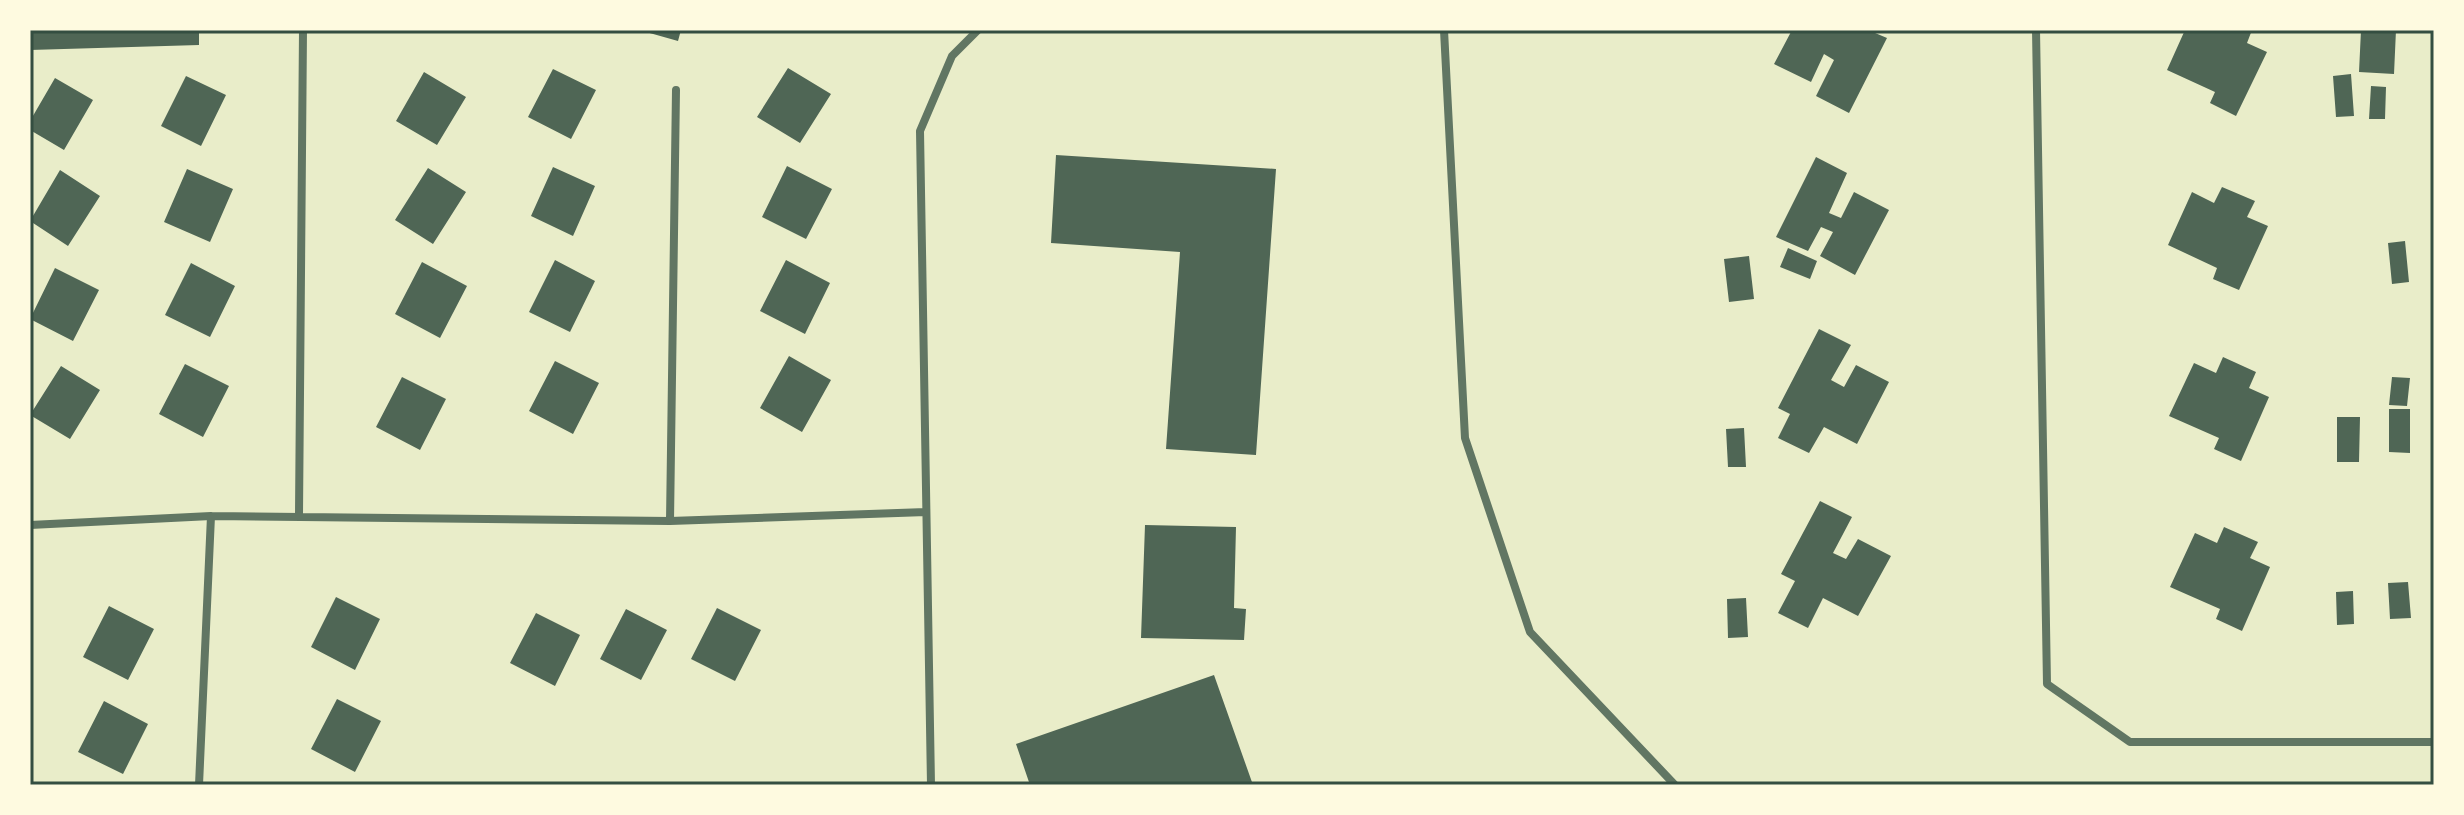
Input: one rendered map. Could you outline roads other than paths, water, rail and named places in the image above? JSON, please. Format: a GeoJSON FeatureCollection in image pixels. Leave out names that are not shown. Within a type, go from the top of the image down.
{"type":"FeatureCollection","features":[{"type":"Feature","properties":{"kind":"street"},"geometry":{"type":"LineString","coordinates":[[299,515],[303,30]]}},
{"type":"Feature","properties":{"kind":"street"},"geometry":{"type":"LineString","coordinates":[[931,785],[920,131],[952,56],[978,30]]}},
{"type":"Feature","properties":{"kind":"street"},"geometry":{"type":"LineString","coordinates":[[1444,30],[1465,438],[1530,632],[1675,785]]}},
{"type":"Feature","properties":{"kind":"street"},"geometry":{"type":"LineString","coordinates":[[2036,30],[2047,684],[2130,742],[2434,742]]}},
{"type":"Feature","properties":{"kind":"street"},"geometry":{"type":"LineString","coordinates":[[670,521],[676,90]]}},
{"type":"Feature","properties":{"kind":"street"},"geometry":{"type":"LineString","coordinates":[[30,525],[211,516],[670,521],[926,512]]}},
{"type":"Feature","properties":{"kind":"street"},"geometry":{"type":"LineString","coordinates":[[199,785],[211,516]]}}]}
